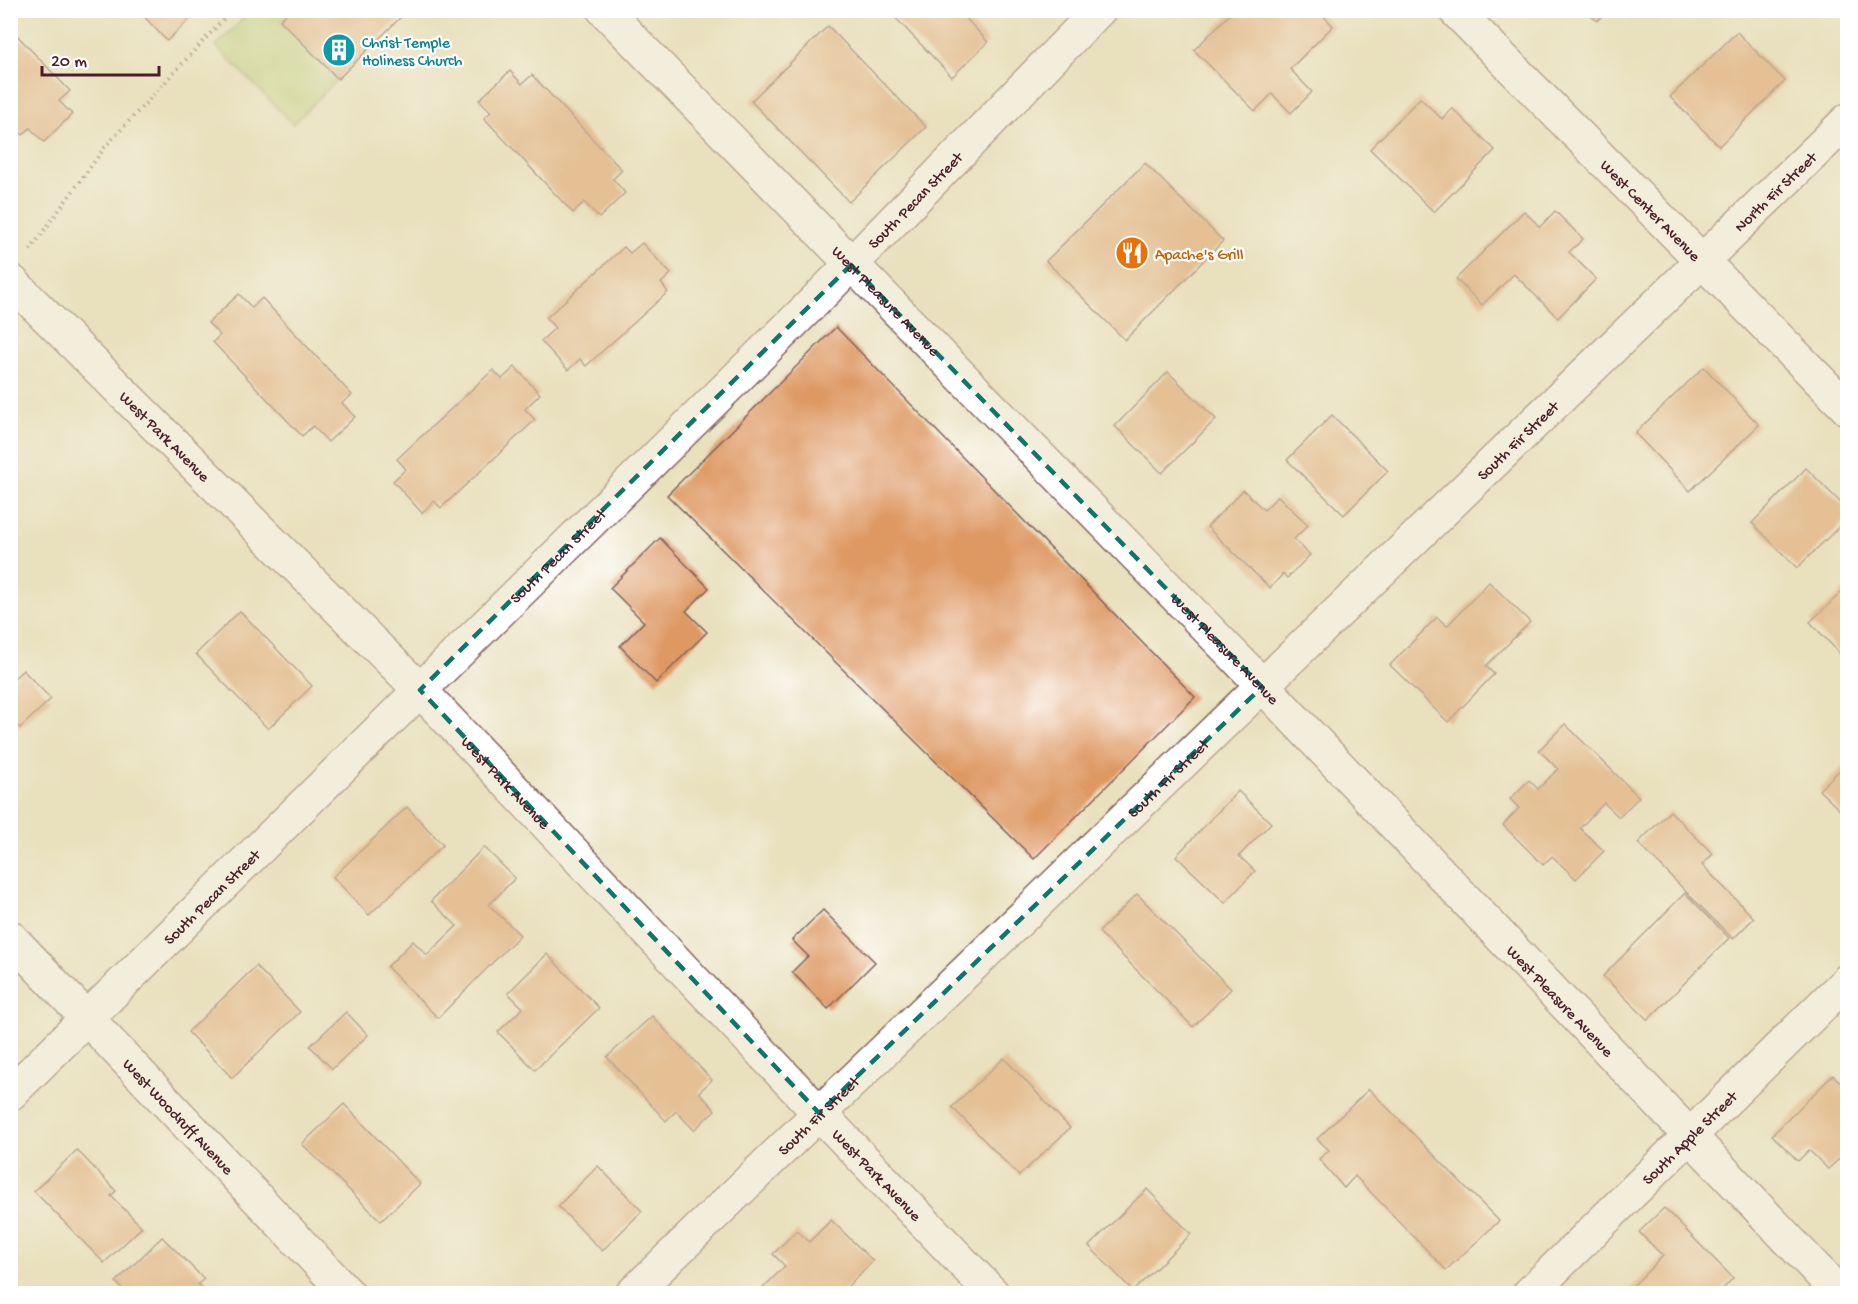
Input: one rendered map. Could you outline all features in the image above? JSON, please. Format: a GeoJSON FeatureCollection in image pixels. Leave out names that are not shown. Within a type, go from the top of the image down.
{"type":"FeatureCollection","features":[{"type":"Feature","properties":{"kind":"street","name":"West Pleasure Avenue"},"geometry":{"type":"LineString","coordinates":[[604,10],[1262,687],[1840,1293]]}},
{"type":"Feature","properties":{"kind":"street","name":"South Pecan Street"},"geometry":{"type":"LineString","coordinates":[[10,1094],[851,265],[1099,10]]}},
{"type":"Feature","properties":{"kind":"street","name":"West Center Avenue"},"geometry":{"type":"LineString","coordinates":[[1455,10],[1848,409]]}},
{"type":"Feature","properties":{"kind":"street","name":"North Fir Street"},"geometry":{"type":"LineString","coordinates":[[1703,261],[1848,120]]}},
{"type":"Feature","properties":{"kind":"street","name":"South Fir Street"},"geometry":{"type":"LineString","coordinates":[[633,1293],[1703,261]]}},
{"type":"Feature","properties":{"kind":"street","name":"West Park Avenue"},"geometry":{"type":"LineString","coordinates":[[19,266],[819,1113],[993,1293]]}},
{"type":"Feature","properties":{"kind":"street","name":"West Woodruff Avenue"},"geometry":{"type":"LineString","coordinates":[[10,937],[348,1293]]}},
{"type":"Feature","properties":{"kind":"street","name":"South Apple Street"},"geometry":{"type":"LineString","coordinates":[[1529,1293],[1848,980]]}},
{"type":"Feature","properties":{"kind":"path"},"geometry":{"type":"LineString","coordinates":[[19,266],[105,147],[232,10]]}},
{"type":"Feature","properties":{"kind":"highlighted area"},"geometry":{"type":"Polygon","coordinates":[[[851,265],[1262,687],[819,1113],[420,690],[851,265]]]}},
{"type":"Feature","properties":{"kind":"green space"},"geometry":{"type":"Polygon","coordinates":[[[251,11],[290,11],[280,21],[338,79],[293,124],[216,46],[251,11]]]}},
{"type":"Feature","properties":{"kind":"building"},"geometry":{"type":"Polygon","coordinates":[[[138,10],[199,10],[167,41],[138,10]]]}},
{"type":"Feature","properties":{"kind":"building","name":"Christ Temple Holiness Church"},"geometry":{"type":"Polygon","coordinates":[[[290,10],[408,10],[338,79],[280,20],[290,10]]]}},
{"type":"Feature","properties":{"kind":"building"},"geometry":{"type":"Polygon","coordinates":[[[888,10],[958,10],[988,42],[952,77],[888,10]]]}},
{"type":"Feature","properties":{"kind":"building"},"geometry":{"type":"Polygon","coordinates":[[[1234,10],[1318,10],[1333,26],[1290,69],[1312,92],[1291,113],[1272,94],[1255,111],[1194,50],[1234,10]]]}},
{"type":"Feature","properties":{"kind":"building"},"geometry":{"type":"Polygon","coordinates":[[[1586,10],[1608,10],[1597,21],[1586,10]]]}},
{"type":"Feature","properties":{"kind":"building"},"geometry":{"type":"Polygon","coordinates":[[[828,26],[926,127],[849,202],[751,101],[828,26]]]}},
{"type":"Feature","properties":{"kind":"building"},"geometry":{"type":"Polygon","coordinates":[[[10,28],[70,91],[59,101],[72,114],[44,142],[30,128],[23,135],[10,123],[10,28]]]}},
{"type":"Feature","properties":{"kind":"building"},"geometry":{"type":"Polygon","coordinates":[[[1737,32],[1785,81],[1719,146],[1670,97],[1737,32]]]}},
{"type":"Feature","properties":{"kind":"building"},"geometry":{"type":"Polygon","coordinates":[[[510,71],[522,84],[532,75],[622,170],[613,179],[625,193],[599,218],[584,202],[573,213],[484,118],[491,112],[479,100],[510,71]]]}},
{"type":"Feature","properties":{"kind":"building"},"geometry":{"type":"Polygon","coordinates":[[[1420,98],[1442,119],[1452,108],[1495,150],[1434,212],[1370,149],[1420,98]]]}},
{"type":"Feature","properties":{"kind":"building"},"geometry":{"type":"Polygon","coordinates":[[[1145,163],[1223,241],[1125,340],[1046,261],[1145,163]]]}},
{"type":"Feature","properties":{"kind":"building"},"geometry":{"type":"Polygon","coordinates":[[[1524,211],[1540,227],[1555,211],[1583,239],[1569,252],[1596,279],[1558,318],[1514,274],[1482,305],[1456,279],[1524,211]]]}},
{"type":"Feature","properties":{"kind":"building"},"geometry":{"type":"Polygon","coordinates":[[[642,243],[671,274],[661,283],[668,292],[586,366],[580,359],[568,370],[541,341],[555,328],[546,318],[624,247],[630,253],[642,243]]]}},
{"type":"Feature","properties":{"kind":"building"},"geometry":{"type":"Polygon","coordinates":[[[239,294],[252,308],[262,298],[352,395],[342,403],[355,417],[328,442],[313,426],[302,436],[213,342],[220,335],[208,323],[239,294]]]}},
{"type":"Feature","properties":{"kind":"building"},"geometry":{"type":"Polygon","coordinates":[[[836,327],[1195,697],[1034,859],[667,495],[836,327]]]}},
{"type":"Feature","properties":{"kind":"building"},"geometry":{"type":"Polygon","coordinates":[[[515,367],[540,394],[525,409],[535,420],[441,508],[434,501],[422,513],[393,481],[406,469],[397,459],[493,370],[502,379],[515,367]]]}},
{"type":"Feature","properties":{"kind":"building"},"geometry":{"type":"Polygon","coordinates":[[[1704,367],[1759,425],[1690,491],[1635,433],[1704,367]]]}},
{"type":"Feature","properties":{"kind":"building"},"geometry":{"type":"Polygon","coordinates":[[[1168,372],[1216,419],[1162,473],[1115,426],[1168,372]]]}},
{"type":"Feature","properties":{"kind":"building"},"geometry":{"type":"Polygon","coordinates":[[[1332,415],[1388,471],[1344,515],[1287,460],[1332,415]]]}},
{"type":"Feature","properties":{"kind":"building"},"geometry":{"type":"Polygon","coordinates":[[[1806,468],[1848,510],[1848,518],[1797,568],[1752,523],[1806,468]]]}},
{"type":"Feature","properties":{"kind":"building"},"geometry":{"type":"Polygon","coordinates":[[[1243,490],[1264,510],[1278,496],[1308,525],[1294,539],[1310,555],[1287,578],[1283,574],[1270,588],[1207,527],[1243,490]]]}},
{"type":"Feature","properties":{"kind":"building"},"geometry":{"type":"Polygon","coordinates":[[[660,538],[709,588],[686,611],[707,632],[656,683],[620,646],[644,622],[610,588],[660,538]]]}},
{"type":"Feature","properties":{"kind":"building"},"geometry":{"type":"Polygon","coordinates":[[[1489,582],[1530,622],[1486,666],[1494,674],[1448,722],[1390,665],[1437,617],[1447,626],[1489,582]]]}},
{"type":"Feature","properties":{"kind":"building"},"geometry":{"type":"Polygon","coordinates":[[[1848,586],[1848,662],[1810,622],[1848,586]]]}},
{"type":"Feature","properties":{"kind":"building"},"geometry":{"type":"Polygon","coordinates":[[[240,611],[312,686],[268,729],[196,654],[240,611]]]}},
{"type":"Feature","properties":{"kind":"building"},"geometry":{"type":"Polygon","coordinates":[[[23,670],[51,699],[20,728],[10,719],[10,682],[23,670]]]}},
{"type":"Feature","properties":{"kind":"building"},"geometry":{"type":"Polygon","coordinates":[[[1565,724],[1639,797],[1619,817],[1604,803],[1580,828],[1604,851],[1576,879],[1552,856],[1543,865],[1503,825],[1519,808],[1510,799],[1529,780],[1538,789],[1558,769],[1539,750],[1565,724]]]}},
{"type":"Feature","properties":{"kind":"building"},"geometry":{"type":"Polygon","coordinates":[[[1848,762],[1848,818],[1819,790],[1848,762]]]}},
{"type":"Feature","properties":{"kind":"building"},"geometry":{"type":"Polygon","coordinates":[[[1238,791],[1271,823],[1239,856],[1255,871],[1225,903],[1176,856],[1238,791]]]}},
{"type":"Feature","properties":{"kind":"building"},"geometry":{"type":"Polygon","coordinates":[[[407,807],[443,845],[369,915],[333,877],[407,807]]]}},
{"type":"Feature","properties":{"kind":"building"},"geometry":{"type":"Polygon","coordinates":[[[1670,811],[1713,854],[1702,865],[1754,918],[1733,939],[1638,843],[1670,811]]]}},
{"type":"Feature","properties":{"kind":"building"},"geometry":{"type":"Polygon","coordinates":[[[484,847],[515,878],[489,905],[520,935],[438,1018],[387,967],[413,941],[427,955],[457,926],[431,901],[484,847]]]}},
{"type":"Feature","properties":{"kind":"building"},"geometry":{"type":"Polygon","coordinates":[[[1685,893],[1729,938],[1648,1020],[1603,976],[1685,893]]]}},
{"type":"Feature","properties":{"kind":"building"},"geometry":{"type":"Polygon","coordinates":[[[1137,894],[1231,989],[1193,1027],[1099,932],[1137,894]]]}},
{"type":"Feature","properties":{"kind":"building"},"geometry":{"type":"Polygon","coordinates":[[[823,910],[875,962],[828,1009],[792,972],[808,956],[792,940],[823,910]]]}},
{"type":"Feature","properties":{"kind":"building"},"geometry":{"type":"Polygon","coordinates":[[[547,954],[599,1008],[535,1070],[498,1032],[523,1008],[508,993],[547,954]]]}},
{"type":"Feature","properties":{"kind":"building"},"geometry":{"type":"Polygon","coordinates":[[[256,966],[300,1012],[232,1078],[188,1032],[256,966]]]}},
{"type":"Feature","properties":{"kind":"building"},"geometry":{"type":"Polygon","coordinates":[[[346,1012],[368,1035],[332,1069],[310,1046],[346,1012]]]}},
{"type":"Feature","properties":{"kind":"building"},"geometry":{"type":"Polygon","coordinates":[[[652,1016],[712,1080],[699,1092],[715,1110],[694,1130],[676,1111],[666,1121],[607,1057],[652,1016]]]}},
{"type":"Feature","properties":{"kind":"building"},"geometry":{"type":"Polygon","coordinates":[[[1004,1058],[1070,1128],[1019,1176],[952,1107],[1004,1058]]]}},
{"type":"Feature","properties":{"kind":"building"},"geometry":{"type":"Polygon","coordinates":[[[1833,1075],[1843,1085],[1848,1081],[1848,1151],[1828,1169],[1809,1150],[1798,1161],[1772,1135],[1833,1075]]]}},
{"type":"Feature","properties":{"kind":"building"},"geometry":{"type":"Polygon","coordinates":[[[1369,1089],[1499,1221],[1446,1270],[1355,1176],[1344,1188],[1319,1159],[1329,1150],[1317,1139],[1369,1089]]]}},
{"type":"Feature","properties":{"kind":"building"},"geometry":{"type":"Polygon","coordinates":[[[344,1104],[420,1184],[381,1221],[302,1144],[344,1104]]]}},
{"type":"Feature","properties":{"kind":"building"},"geometry":{"type":"Polygon","coordinates":[[[77,1150],[116,1191],[111,1196],[142,1227],[104,1263],[34,1191],[77,1150]]]}},
{"type":"Feature","properties":{"kind":"building"},"geometry":{"type":"Polygon","coordinates":[[[598,1166],[642,1211],[602,1251],[558,1206],[598,1166]]]}},
{"type":"Feature","properties":{"kind":"building"},"geometry":{"type":"Polygon","coordinates":[[[1147,1189],[1191,1234],[1133,1291],[1089,1246],[1147,1189]]]}},
{"type":"Feature","properties":{"kind":"building"},"geometry":{"type":"Polygon","coordinates":[[[1664,1208],[1733,1278],[1718,1294],[1625,1294],[1663,1256],[1639,1232],[1664,1208]]]}},
{"type":"Feature","properties":{"kind":"building"},"geometry":{"type":"Polygon","coordinates":[[[831,1220],[873,1261],[840,1294],[757,1294],[785,1266],[773,1254],[797,1230],[809,1242],[831,1220]]]}},
{"type":"Feature","properties":{"kind":"building"},"geometry":{"type":"Polygon","coordinates":[[[162,1237],[204,1279],[198,1284],[208,1294],[127,1294],[116,1282],[162,1237]]]}},
{"type":"Feature","properties":{"kind":"place","name":"Christ Temple Holiness Church"},"geometry":{"type":"Point","coordinates":[339,50]}},
{"type":"Feature","properties":{"kind":"place","name":"Apache's Grill"},"geometry":{"type":"Point","coordinates":[1132,253]}}]}
